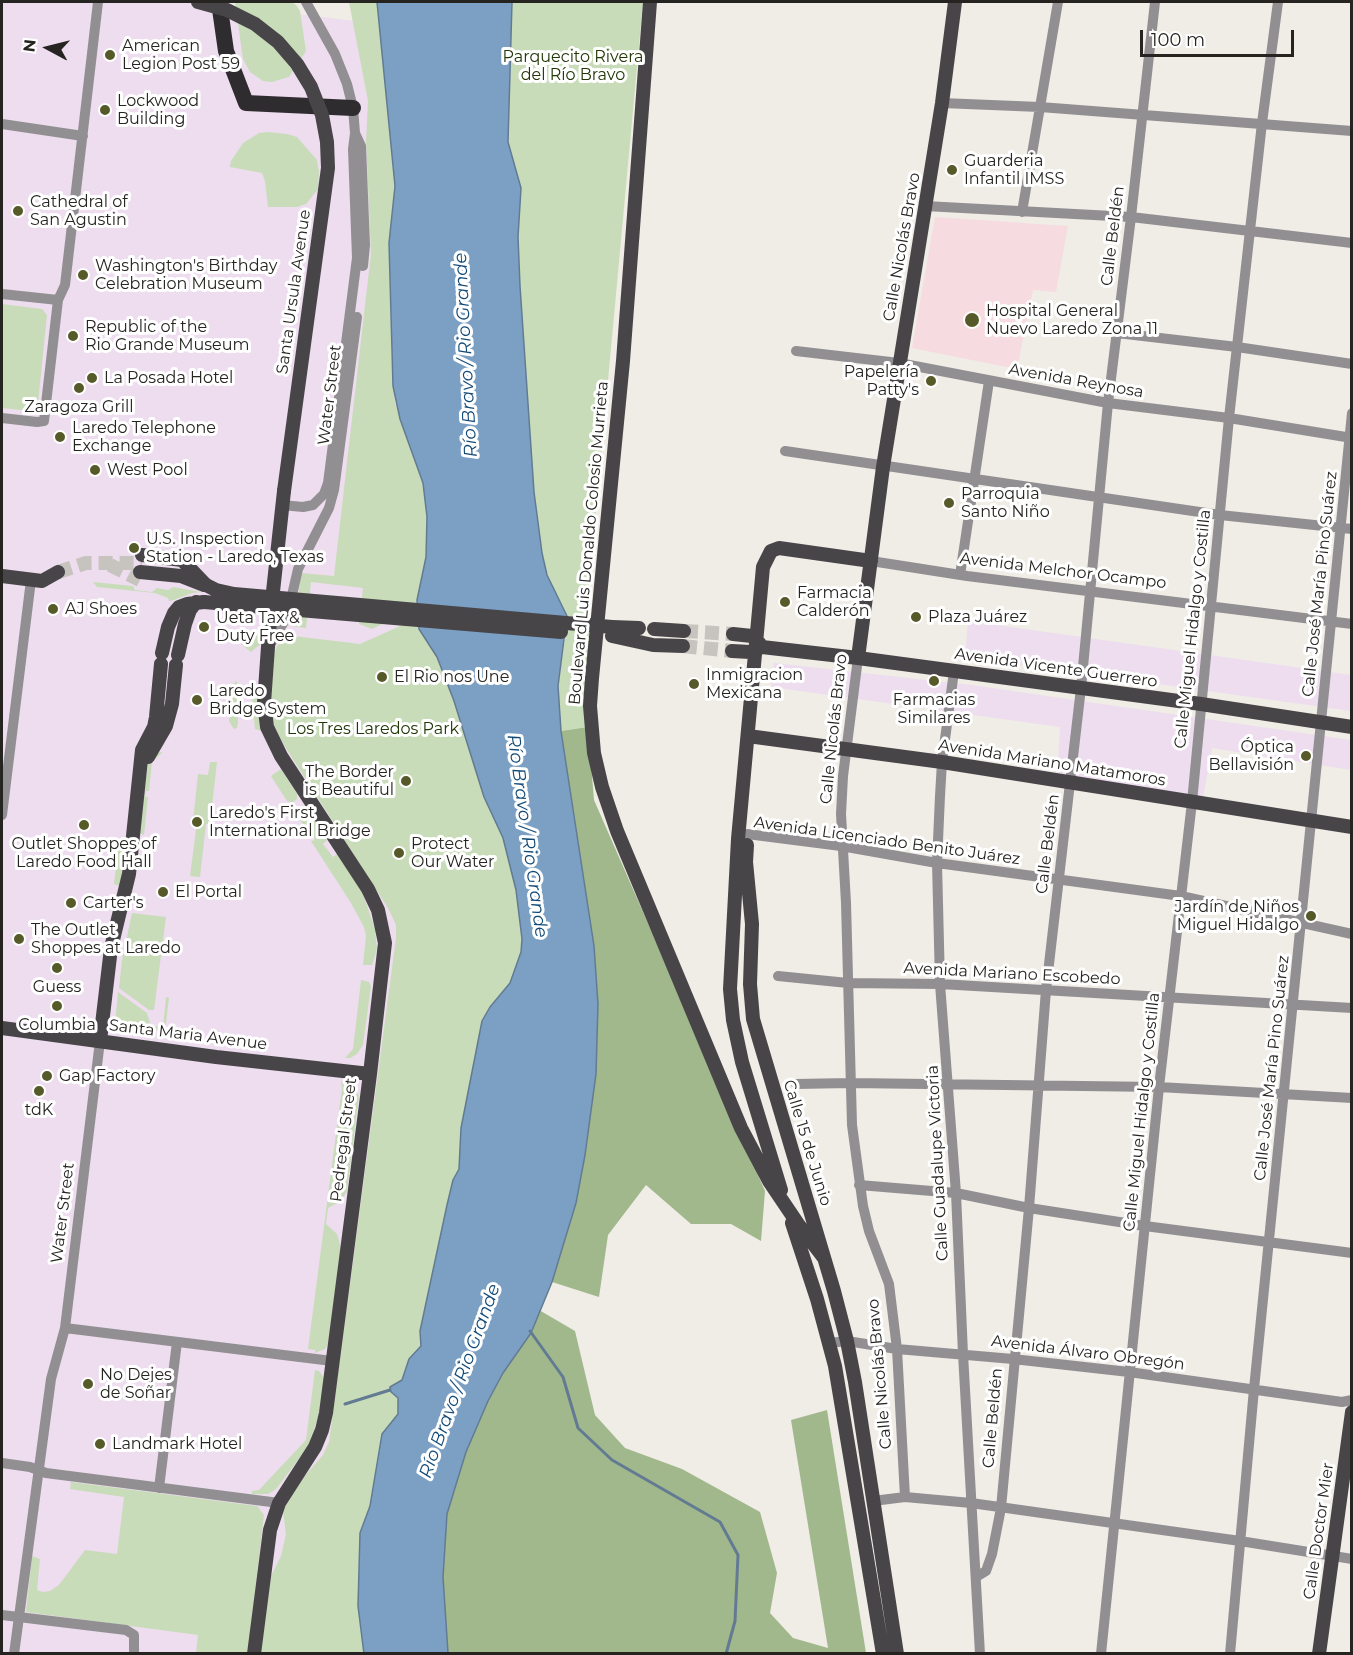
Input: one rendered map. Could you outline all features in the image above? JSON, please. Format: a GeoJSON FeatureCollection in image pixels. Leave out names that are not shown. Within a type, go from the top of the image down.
{"type":"FeatureCollection","features":[{"type":"Feature","properties":{"kind":"highway"},"geometry":{"type":"LineString","coordinates":[[219,2],[226,51],[246,103],[353,108]]}},
{"type":"Feature","properties":{"kind":"main road","name":"Santa Ursula Avenue"},"geometry":{"type":"LineString","coordinates":[[198,2],[227,10],[255,24],[278,42],[297,64],[311,87],[322,115],[327,142],[328,168],[283,498],[275,624],[268,648]]}},
{"type":"Feature","properties":{"kind":"main road","name":"Boulevard Luis Donaldo Colosio Murrieta"},"geometry":{"type":"LineString","coordinates":[[650,2],[623,361],[592,678],[591,728],[594,753],[608,808],[754,1155],[786,1206]]}},
{"type":"Feature","properties":{"kind":"main road","name":"Calle Nicolás Bravo"},"geometry":{"type":"LineString","coordinates":[[858,658],[883,467],[942,103],[955,2]]}},
{"type":"Feature","properties":{"kind":"main road","name":"Avenida Melchor Ocampo"},"geometry":{"type":"LineString","coordinates":[[771,551],[779,548],[871,561]]}},
{"type":"Feature","properties":{"kind":"main road","name":"Calle 15 de Junio"},"geometry":{"type":"LineString","coordinates":[[771,551],[763,567],[730,989],[735,1037],[750,1092],[829,1343],[883,1653]]}},
{"type":"Feature","properties":{"kind":"main road"},"geometry":{"type":"LineString","coordinates":[[141,568],[181,569],[216,590],[234,594],[612,631],[653,645],[683,646]]}},
{"type":"Feature","properties":{"kind":"main road"},"geometry":{"type":"LineString","coordinates":[[2,576],[37,580],[58,572]]}},
{"type":"Feature","properties":{"kind":"main road"},"geometry":{"type":"LineString","coordinates":[[140,775],[166,726],[172,704],[177,660],[185,624],[190,610],[200,602],[612,631],[639,628]]}},
{"type":"Feature","properties":{"kind":"main road","name":"Water Street"},"geometry":{"type":"LineString","coordinates":[[100,1041],[111,948],[129,874],[142,750],[154,727],[168,627],[179,607],[200,602]]}},
{"type":"Feature","properties":{"kind":"main road"},"geometry":{"type":"LineString","coordinates":[[654,629],[684,630]]}},
{"type":"Feature","properties":{"kind":"main road"},"geometry":{"type":"LineString","coordinates":[[732,651],[758,646],[752,636],[733,634]]}},
{"type":"Feature","properties":{"kind":"main road","name":"Avenida Vicente Guerrero"},"geometry":{"type":"LineString","coordinates":[[758,646],[1201,704],[1352,727]]}},
{"type":"Feature","properties":{"kind":"main road","name":"Pedregal Street"},"geometry":{"type":"LineString","coordinates":[[254,1653],[270,1530],[279,1503],[315,1448],[322,1430],[384,953],[383,928],[368,889],[281,756],[267,727],[264,703],[268,648]]}},
{"type":"Feature","properties":{"kind":"main road","name":"Avenida Mariano Matamoros"},"geometry":{"type":"LineString","coordinates":[[751,736],[942,762],[1352,827]]}},
{"type":"Feature","properties":{"kind":"main road","name":"Calle 15 de Junio"},"geometry":{"type":"LineString","coordinates":[[743,836],[752,924],[750,984],[753,1019],[847,1341],[897,1653]]}},
{"type":"Feature","properties":{"kind":"main road","name":"Santa Maria Avenue"},"geometry":{"type":"LineString","coordinates":[[2,1029],[216,1057],[370,1074]]}},
{"type":"Feature","properties":{"kind":"main road"},"geometry":{"type":"LineString","coordinates":[[730,1099],[750,1092]]}},
{"type":"Feature","properties":{"kind":"main road"},"geometry":{"type":"LineString","coordinates":[[786,1206],[824,1258]]}},
{"type":"Feature","properties":{"kind":"main road","name":"Calle Doctor Mier"},"geometry":{"type":"LineString","coordinates":[[1319,1653],[1333,1556],[1349,1405]]}},
{"type":"Feature","properties":{"kind":"street"},"geometry":{"type":"LineString","coordinates":[[2,418],[44,421],[58,300],[65,285],[99,2]]}},
{"type":"Feature","properties":{"kind":"street","name":"Water Street"},"geometry":{"type":"LineString","coordinates":[[283,498],[303,507],[313,505],[324,494],[328,483],[357,258],[353,108],[347,84],[335,54],[306,2]]}},
{"type":"Feature","properties":{"kind":"street"},"geometry":{"type":"LineString","coordinates":[[1022,212],[1058,2]]}},
{"type":"Feature","properties":{"kind":"street","name":"Calle Beldén"},"geometry":{"type":"LineString","coordinates":[[976,1577],[986,1571],[993,1554],[1001,1508],[1058,879],[1081,688],[1108,403],[1155,2]]}},
{"type":"Feature","properties":{"kind":"street","name":"Calle Miguel Hidalgo y Costilla"},"geometry":{"type":"LineString","coordinates":[[1101,1653],[1144,1226],[1192,802],[1249,231],[1278,2]]}},
{"type":"Feature","properties":{"kind":"street"},"geometry":{"type":"LineString","coordinates":[[942,103],[1040,107],[1352,131]]}},
{"type":"Feature","properties":{"kind":"street"},"geometry":{"type":"LineString","coordinates":[[2,124],[82,136]]}},
{"type":"Feature","properties":{"kind":"street","name":"Water Street"},"geometry":{"type":"LineString","coordinates":[[275,624],[287,617],[297,568],[329,508],[337,474],[365,245],[361,146],[355,133]]}},
{"type":"Feature","properties":{"kind":"street"},"geometry":{"type":"LineString","coordinates":[[926,206],[1131,217],[1352,243]]}},
{"type":"Feature","properties":{"kind":"street"},"geometry":{"type":"LineString","coordinates":[[2,294],[58,300]]}},
{"type":"Feature","properties":{"kind":"street"},"geometry":{"type":"LineString","coordinates":[[1117,333],[1237,347],[1352,364]]}},
{"type":"Feature","properties":{"kind":"street","name":"Avenida Reynosa"},"geometry":{"type":"LineString","coordinates":[[796,351],[899,363],[1108,403],[1229,418],[1350,437]]}},
{"type":"Feature","properties":{"kind":"street"},"geometry":{"type":"LineString","coordinates":[[960,575],[989,381]]}},
{"type":"Feature","properties":{"kind":"street","name":"Calle José María Pino Suárez"},"geometry":{"type":"LineString","coordinates":[[1230,1653],[1254,1389],[1331,621],[1346,529],[1352,414]]}},
{"type":"Feature","properties":{"kind":"street"},"geometry":{"type":"LineString","coordinates":[[785,451],[1220,515],[1346,529]]}},
{"type":"Feature","properties":{"kind":"street","name":"Avenida Melchor Ocampo"},"geometry":{"type":"LineString","coordinates":[[871,561],[960,575],[1352,624]]}},
{"type":"Feature","properties":{"kind":"street"},"geometry":{"type":"LineString","coordinates":[[2,815],[7,726],[37,580]]}},
{"type":"Feature","properties":{"kind":"street","name":"Calle Nicolás Bravo"},"geometry":{"type":"LineString","coordinates":[[858,658],[846,749],[841,814],[846,903],[852,1125],[859,1185],[869,1231],[889,1284],[897,1349],[905,1497]]}},
{"type":"Feature","properties":{"kind":"street","name":"Calle Guadalupe Victoria"},"geometry":{"type":"LineString","coordinates":[[954,671],[942,762],[937,863],[940,984],[956,1193],[980,1653]]}},
{"type":"Feature","properties":{"kind":"street","name":"Avenida Licenciado Benito Juárez"},"geometry":{"type":"LineString","coordinates":[[743,836],[842,846],[937,863],[1181,896],[1352,934]]}},
{"type":"Feature","properties":{"kind":"street","name":"Avenida Mariano Escobedo"},"geometry":{"type":"LineString","coordinates":[[778,976],[848,983],[940,984],[1352,1008]]}},
{"type":"Feature","properties":{"kind":"street","name":"Water Street"},"geometry":{"type":"LineString","coordinates":[[14,1653],[51,1379],[65,1328],[100,1041]]}},
{"type":"Feature","properties":{"kind":"street"},"geometry":{"type":"LineString","coordinates":[[796,1084],[1159,1087],[1352,1098]]}},
{"type":"Feature","properties":{"kind":"street"},"geometry":{"type":"LineString","coordinates":[[859,1185],[956,1193],[1029,1208],[1144,1226],[1352,1253]]}},
{"type":"Feature","properties":{"kind":"street"},"geometry":{"type":"LineString","coordinates":[[65,1328],[332,1361]]}},
{"type":"Feature","properties":{"kind":"street","name":"Avenida Álvaro Obregón"},"geometry":{"type":"LineString","coordinates":[[829,1343],[847,1341],[897,1349],[1129,1372],[1349,1405]]}},
{"type":"Feature","properties":{"kind":"street"},"geometry":{"type":"LineString","coordinates":[[159,1488],[177,1342]]}},
{"type":"Feature","properties":{"kind":"street"},"geometry":{"type":"LineString","coordinates":[[2,1463],[30,1467],[46,1473],[279,1503]]}},
{"type":"Feature","properties":{"kind":"street"},"geometry":{"type":"LineString","coordinates":[[873,1501],[905,1497],[971,1503],[1352,1559]]}},
{"type":"Feature","properties":{"kind":"street"},"geometry":{"type":"LineString","coordinates":[[2,1616],[126,1630],[134,1635],[134,1653]]}},
{"type":"Feature","properties":{"kind":"shaded area"},"geometry":{"type":"Polygon","coordinates":[[[2,2],[200,2],[379,24],[394,167],[390,286],[392,367],[509,866],[453,1180],[429,1294],[360,1533],[358,1606],[364,1653],[2,1654],[2,2]]]}},
{"type":"Feature","properties":{"kind":"shaded area","name":"Hospital General Nuevo Laredo Zona 11"},"geometry":{"type":"Polygon","coordinates":[[[935,217],[1068,226],[1056,292],[1033,290],[1017,369],[912,348],[935,217]]]}},
{"type":"Feature","properties":{"kind":"shaded area"},"geometry":{"type":"Polygon","coordinates":[[[968,621],[1351,675],[1351,711],[965,657],[968,621]]]}},
{"type":"Feature","properties":{"kind":"shaded area"},"geometry":{"type":"Polygon","coordinates":[[[774,663],[971,685],[1351,740],[1351,770],[1212,748],[1203,798],[1057,777],[1060,727],[771,687],[774,663]]]}},
{"type":"Feature","properties":{"kind":"green space"},"geometry":{"type":"Polygon","coordinates":[[[235,2],[292,2],[296,5],[300,11],[306,51],[289,77],[272,82],[263,81],[250,72],[243,59],[235,2]]]}},
{"type":"Feature","properties":{"kind":"green space"},"geometry":{"type":"Polygon","coordinates":[[[349,2],[377,2],[395,186],[389,243],[395,402],[423,483],[427,517],[426,557],[417,608],[372,629],[359,624],[363,588],[311,582],[306,628],[290,626],[296,614],[301,573],[334,576],[371,253],[366,142],[368,101],[349,2]]]}},
{"type":"Feature","properties":{"kind":"green space","name":"Parquecito Rivera del Río Bravo"},"geometry":{"type":"Polygon","coordinates":[[[512,2],[643,2],[586,619],[567,616],[547,575],[535,509],[520,286],[518,237],[521,188],[508,142],[512,2]]]}},
{"type":"Feature","properties":{"kind":"green space"},"geometry":{"type":"Polygon","coordinates":[[[269,132],[297,137],[317,160],[318,189],[306,204],[297,207],[268,207],[262,173],[230,167],[231,161],[243,143],[259,133],[269,132]]]}},
{"type":"Feature","properties":{"kind":"green space"},"geometry":{"type":"Polygon","coordinates":[[[2,304],[42,309],[47,315],[38,403],[30,411],[2,408],[2,304]]]}},
{"type":"Feature","properties":{"kind":"green space"},"geometry":{"type":"Polygon","coordinates":[[[93,582],[133,586],[135,590],[152,592],[157,588],[168,590],[173,587],[201,592],[169,601],[168,598],[155,593],[97,587],[93,582]]]}},
{"type":"Feature","properties":{"kind":"green space","name":"Los Tres Laredos Park"},"geometry":{"type":"Polygon","coordinates":[[[418,618],[419,629],[437,657],[454,701],[484,797],[503,838],[516,890],[522,939],[521,952],[510,983],[490,1007],[482,1021],[461,1128],[459,1169],[453,1180],[447,1205],[420,1331],[421,1346],[407,1365],[402,1380],[390,1389],[398,1398],[398,1414],[382,1434],[370,1506],[360,1533],[358,1606],[364,1653],[261,1654],[271,1576],[281,1556],[286,1534],[283,1511],[295,1487],[323,1455],[329,1442],[396,938],[396,925],[388,908],[275,731],[269,705],[274,655],[285,635],[360,644],[418,618]]]}},
{"type":"Feature","properties":{"kind":"green space"},"geometry":{"type":"Polygon","coordinates":[[[567,624],[595,626],[588,727],[561,731],[558,686],[567,624]]]}},
{"type":"Feature","properties":{"kind":"green space"},"geometry":{"type":"Polygon","coordinates":[[[243,633],[260,635],[263,642],[251,652],[241,644],[243,633]]]}},
{"type":"Feature","properties":{"kind":"green space"},"geometry":{"type":"Polygon","coordinates":[[[237,681],[238,722],[237,728],[234,729],[229,721],[233,684],[237,681]]]}},
{"type":"Feature","properties":{"kind":"green space"},"geometry":{"type":"Polygon","coordinates":[[[251,687],[259,688],[257,711],[262,731],[255,729],[251,687]]]}},
{"type":"Feature","properties":{"kind":"green space"},"geometry":{"type":"Polygon","coordinates":[[[588,727],[594,800],[765,1191],[761,1241],[731,1224],[691,1224],[646,1185],[608,1235],[599,1297],[552,1282],[576,1203],[596,1074],[598,1004],[594,946],[561,731],[588,727]]]}},
{"type":"Feature","properties":{"kind":"green space"},"geometry":{"type":"Polygon","coordinates":[[[163,752],[152,762],[149,791],[146,791],[145,797],[148,797],[144,835],[139,833],[148,763],[157,753],[163,752]]]}},
{"type":"Feature","properties":{"kind":"green space"},"geometry":{"type":"Polygon","coordinates":[[[210,762],[217,762],[210,824],[206,824],[200,877],[190,876],[197,822],[193,821],[198,774],[208,775],[210,762]]]}},
{"type":"Feature","properties":{"kind":"green space"},"geometry":{"type":"Polygon","coordinates":[[[281,769],[297,794],[297,799],[292,803],[287,801],[271,776],[281,769]]]}},
{"type":"Feature","properties":{"kind":"green space"},"geometry":{"type":"Polygon","coordinates":[[[303,814],[312,816],[327,840],[323,844],[333,857],[337,854],[362,891],[375,929],[377,949],[372,965],[363,965],[366,936],[364,927],[311,841],[315,840],[300,820],[303,814]]]}},
{"type":"Feature","properties":{"kind":"green space"},"geometry":{"type":"Polygon","coordinates":[[[126,839],[120,886],[114,884],[119,841],[126,839]]]}},
{"type":"Feature","properties":{"kind":"green space"},"geometry":{"type":"Polygon","coordinates":[[[132,913],[166,917],[154,1010],[149,1010],[119,988],[122,960],[132,913]]]}},
{"type":"Feature","properties":{"kind":"green space"},"geometry":{"type":"Polygon","coordinates":[[[361,980],[369,982],[371,986],[363,1045],[357,1054],[345,1058],[353,1049],[361,980]]]}},
{"type":"Feature","properties":{"kind":"green space"},"geometry":{"type":"Polygon","coordinates":[[[118,992],[147,1013],[151,1026],[163,1027],[166,997],[169,998],[165,1031],[115,1025],[118,992]]]}},
{"type":"Feature","properties":{"kind":"green space"},"geometry":{"type":"Polygon","coordinates":[[[341,1081],[354,1088],[359,1096],[347,1191],[341,1201],[328,1208],[326,1224],[337,1234],[341,1248],[328,1344],[325,1349],[315,1353],[315,1350],[308,1349],[342,1088],[341,1081]]]}},
{"type":"Feature","properties":{"kind":"green space"},"geometry":{"type":"Polygon","coordinates":[[[539,1310],[575,1331],[595,1415],[625,1448],[682,1469],[760,1512],[777,1573],[770,1613],[793,1638],[828,1648],[791,1420],[827,1410],[866,1653],[448,1654],[443,1577],[447,1514],[466,1452],[488,1401],[503,1373],[531,1333],[539,1310]]]}},
{"type":"Feature","properties":{"kind":"green space"},"geometry":{"type":"Polygon","coordinates":[[[315,1370],[319,1371],[324,1378],[320,1412],[308,1447],[276,1489],[268,1494],[252,1494],[252,1491],[259,1490],[306,1440],[315,1370]]]}},
{"type":"Feature","properties":{"kind":"green space"},"geometry":{"type":"Polygon","coordinates":[[[71,1482],[257,1506],[264,1515],[248,1653],[196,1653],[198,1635],[26,1612],[32,1556],[40,1559],[37,1590],[43,1592],[50,1591],[59,1585],[85,1550],[117,1554],[124,1497],[70,1489],[71,1482]]]}},
{"type":"Feature","properties":{"kind":"water","name":"Río Bravo / Rio Grande"},"geometry":{"type":"Polygon","coordinates":[[[377,2],[512,2],[508,142],[521,188],[518,237],[520,286],[534,492],[547,575],[567,616],[558,686],[561,731],[594,946],[598,1004],[596,1074],[576,1203],[552,1282],[531,1333],[503,1373],[488,1401],[466,1452],[447,1514],[443,1577],[448,1653],[364,1654],[358,1606],[360,1533],[370,1506],[382,1434],[398,1414],[398,1398],[390,1391],[390,1387],[402,1380],[409,1359],[421,1346],[420,1331],[447,1205],[453,1180],[459,1169],[461,1128],[482,1021],[490,1007],[510,983],[521,952],[522,939],[516,890],[503,838],[484,797],[454,701],[437,657],[419,629],[417,600],[426,557],[427,517],[423,483],[400,419],[393,386],[389,243],[395,186],[377,2]]]}},
{"type":"Feature","properties":{"kind":"waterway"},"geometry":{"type":"LineString","coordinates":[[530,1331],[563,1377],[578,1428],[612,1460],[720,1522],[738,1555],[735,1621],[726,1654]]}},
{"type":"Feature","properties":{"kind":"waterway"},"geometry":{"type":"LineString","coordinates":[[345,1404],[390,1390]]}},
{"type":"Feature","properties":{"kind":"tunnel"},"geometry":{"type":"LineString","coordinates":[[58,572],[86,563],[142,563]]}},
{"type":"Feature","properties":{"kind":"tunnel"},"geometry":{"type":"LineString","coordinates":[[110,565],[140,580]]}},
{"type":"Feature","properties":{"kind":"tunnel"},"geometry":{"type":"LineString","coordinates":[[684,631],[733,634]]}},
{"type":"Feature","properties":{"kind":"tunnel"},"geometry":{"type":"LineString","coordinates":[[683,646],[732,651]]}},
{"type":"Feature","properties":{"kind":"place","name":"American Legion Post 59"},"geometry":{"type":"Point","coordinates":[110,55]}},
{"type":"Feature","properties":{"kind":"place","name":"Lockwood Building"},"geometry":{"type":"Point","coordinates":[105,110]}},
{"type":"Feature","properties":{"kind":"place","name":"Guarderia Infantil IMSS"},"geometry":{"type":"Point","coordinates":[952,170]}},
{"type":"Feature","properties":{"kind":"place","name":"Cathedral of San Agustin"},"geometry":{"type":"Point","coordinates":[18,211]}},
{"type":"Feature","properties":{"kind":"place","name":"Washington's Birthday Celebration Museum"},"geometry":{"type":"Point","coordinates":[83,275]}},
{"type":"Feature","properties":{"kind":"place","name":"Hospital General Nuevo Laredo Zona 11"},"geometry":{"type":"Point","coordinates":[972,320]}},
{"type":"Feature","properties":{"kind":"place","name":"Republic of the Rio Grande Museum"},"geometry":{"type":"Point","coordinates":[73,336]}},
{"type":"Feature","properties":{"kind":"place","name":"La Posada Hotel"},"geometry":{"type":"Point","coordinates":[92,378]}},
{"type":"Feature","properties":{"kind":"place","name":"Papelería Patty's"},"geometry":{"type":"Point","coordinates":[931,381]}},
{"type":"Feature","properties":{"kind":"place","name":"Zaragoza Grill"},"geometry":{"type":"Point","coordinates":[79,388]}},
{"type":"Feature","properties":{"kind":"place","name":"Laredo Telephone Exchange"},"geometry":{"type":"Point","coordinates":[60,437]}},
{"type":"Feature","properties":{"kind":"place","name":"West Pool"},"geometry":{"type":"Point","coordinates":[95,470]}},
{"type":"Feature","properties":{"kind":"place","name":"Parroquia Santo Niño"},"geometry":{"type":"Point","coordinates":[949,503]}},
{"type":"Feature","properties":{"kind":"place","name":"U.S. Inspection Station - Laredo, Texas"},"geometry":{"type":"Point","coordinates":[134,548]}},
{"type":"Feature","properties":{"kind":"place","name":"Farmacia Calderón"},"geometry":{"type":"Point","coordinates":[785,602]}},
{"type":"Feature","properties":{"kind":"place","name":"AJ Shoes"},"geometry":{"type":"Point","coordinates":[53,609]}},
{"type":"Feature","properties":{"kind":"place","name":"Plaza Juárez"},"geometry":{"type":"Point","coordinates":[916,617]}},
{"type":"Feature","properties":{"kind":"place","name":"Ueta Tax & Duty Free"},"geometry":{"type":"Point","coordinates":[204,627]}},
{"type":"Feature","properties":{"kind":"place","name":"El Rio nos Une"},"geometry":{"type":"Point","coordinates":[382,677]}},
{"type":"Feature","properties":{"kind":"place","name":"Farmacias Similares"},"geometry":{"type":"Point","coordinates":[934,681]}},
{"type":"Feature","properties":{"kind":"place","name":"Inmigracion Mexicana"},"geometry":{"type":"Point","coordinates":[694,684]}},
{"type":"Feature","properties":{"kind":"place","name":"Laredo Bridge System"},"geometry":{"type":"Point","coordinates":[197,700]}},
{"type":"Feature","properties":{"kind":"place","name":"Óptica Bellavisión"},"geometry":{"type":"Point","coordinates":[1306,756]}},
{"type":"Feature","properties":{"kind":"place","name":"The Border is Beautiful"},"geometry":{"type":"Point","coordinates":[406,781]}},
{"type":"Feature","properties":{"kind":"place","name":"Laredo's First International Bridge"},"geometry":{"type":"Point","coordinates":[197,822]}},
{"type":"Feature","properties":{"kind":"place","name":"Outlet Shoppes of Laredo Food Hall"},"geometry":{"type":"Point","coordinates":[84,825]}},
{"type":"Feature","properties":{"kind":"place","name":"Protect Our Water"},"geometry":{"type":"Point","coordinates":[399,853]}},
{"type":"Feature","properties":{"kind":"place","name":"El Portal"},"geometry":{"type":"Point","coordinates":[163,892]}},
{"type":"Feature","properties":{"kind":"place","name":"Carter's"},"geometry":{"type":"Point","coordinates":[71,903]}},
{"type":"Feature","properties":{"kind":"place","name":"Jardín de Niños Miguel Hidalgo"},"geometry":{"type":"Point","coordinates":[1311,916]}},
{"type":"Feature","properties":{"kind":"place","name":"The Outlet Shoppes at Laredo"},"geometry":{"type":"Point","coordinates":[19,939]}},
{"type":"Feature","properties":{"kind":"place","name":"Guess"},"geometry":{"type":"Point","coordinates":[57,968]}},
{"type":"Feature","properties":{"kind":"place","name":"Columbia"},"geometry":{"type":"Point","coordinates":[57,1006]}},
{"type":"Feature","properties":{"kind":"place","name":"Gap Factory"},"geometry":{"type":"Point","coordinates":[47,1076]}},
{"type":"Feature","properties":{"kind":"place","name":"tdK"},"geometry":{"type":"Point","coordinates":[39,1091]}},
{"type":"Feature","properties":{"kind":"place","name":"No Dejes de Soñar"},"geometry":{"type":"Point","coordinates":[88,1384]}},
{"type":"Feature","properties":{"kind":"place","name":"Landmark Hotel"},"geometry":{"type":"Point","coordinates":[100,1444]}}]}
